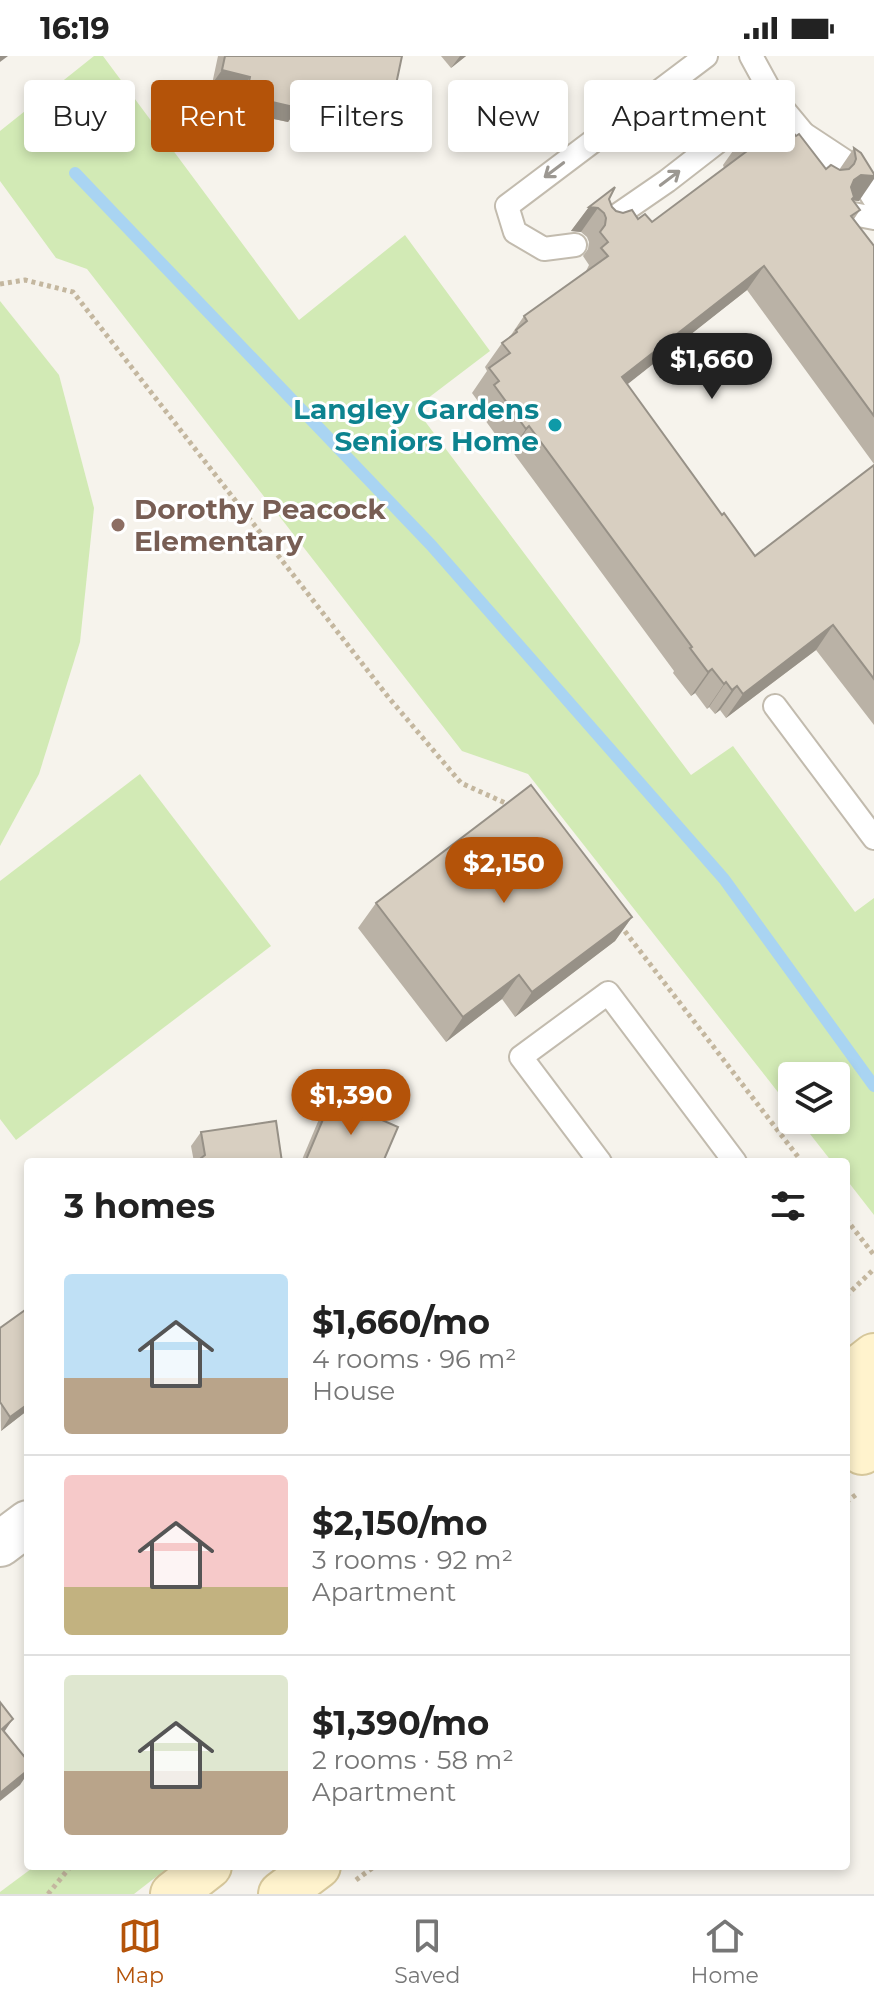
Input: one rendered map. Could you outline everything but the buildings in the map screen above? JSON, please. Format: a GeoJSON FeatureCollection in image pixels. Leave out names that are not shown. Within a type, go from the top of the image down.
{"type":"FeatureCollection","features":[{"type":"Feature","properties":{"kind":"main road"},"geometry":{"type":"LineString","coordinates":[[850,1375],[874,1356]]}},
{"type":"Feature","properties":{"kind":"main road"},"geometry":{"type":"LineString","coordinates":[[864,1457],[862,1419],[874,1404]]}},
{"type":"Feature","properties":{"kind":"main road"},"geometry":{"type":"LineString","coordinates":[[173,1894],[204,1870]]}},
{"type":"Feature","properties":{"kind":"main road"},"geometry":{"type":"LineString","coordinates":[[281,1894],[313,1870]]}},
{"type":"Feature","properties":{"kind":"street"},"geometry":{"type":"LineString","coordinates":[[0,1544],[24,1526]]}},
{"type":"Feature","properties":{"kind":"lane"},"geometry":{"type":"LineString","coordinates":[[575,245],[544,249],[515,232],[507,206],[706,56]]}},
{"type":"Feature","properties":{"kind":"lane"},"geometry":{"type":"LineString","coordinates":[[751,56],[764,80]]}},
{"type":"Feature","properties":{"kind":"lane"},"geometry":{"type":"LineString","coordinates":[[795,123],[803,133],[825,181]]}},
{"type":"Feature","properties":{"kind":"lane"},"geometry":{"type":"LineString","coordinates":[[803,133],[854,167],[874,199]]}},
{"type":"Feature","properties":{"kind":"lane"},"geometry":{"type":"LineString","coordinates":[[606,223],[704,152]]}},
{"type":"Feature","properties":{"kind":"lane"},"geometry":{"type":"LineString","coordinates":[[848,213],[874,218]]}},
{"type":"Feature","properties":{"kind":"lane"},"geometry":{"type":"LineString","coordinates":[[775,706],[874,838]]}},
{"type":"Feature","properties":{"kind":"lane"},"geometry":{"type":"LineString","coordinates":[[595,1158],[521,1057],[608,993],[732,1158]]}},
{"type":"Feature","properties":{"kind":"path"},"geometry":{"type":"LineString","coordinates":[[0,284],[25,280],[73,292],[389,698],[461,783],[516,807]]}},
{"type":"Feature","properties":{"kind":"path"},"geometry":{"type":"LineString","coordinates":[[611,915],[799,1158]]}},
{"type":"Feature","properties":{"kind":"path"},"geometry":{"type":"LineString","coordinates":[[850,1224],[874,1255]]}},
{"type":"Feature","properties":{"kind":"path"},"geometry":{"type":"LineString","coordinates":[[850,1292],[874,1269]]}},
{"type":"Feature","properties":{"kind":"path"},"geometry":{"type":"LineString","coordinates":[[48,1894],[68,1870]]}},
{"type":"Feature","properties":{"kind":"green space"},"geometry":{"type":"Polygon","coordinates":[[[94,56],[103,56],[121,80],[64,80],[94,56]]]}},
{"type":"Feature","properties":{"kind":"green space"},"geometry":{"type":"Polygon","coordinates":[[[135,99],[151,121],[151,152],[174,152],[299,320],[405,235],[490,351],[415,408],[691,775],[733,746],[855,912],[874,898],[874,1215],[850,1184],[850,1158],[829,1158],[810,1134],[850,1134],[850,1062],[778,1062],[778,1092],[528,774],[462,751],[87,269],[56,258],[0,181],[0,131],[24,112],[24,152],[135,152],[135,99]]]}},
{"type":"Feature","properties":{"kind":"green space"},"geometry":{"type":"Polygon","coordinates":[[[0,301],[59,375],[94,508],[80,642],[39,774],[0,846],[0,301]]]}},
{"type":"Feature","properties":{"kind":"green space"},"geometry":{"type":"Polygon","coordinates":[[[140,774],[271,946],[16,1140],[0,1119],[0,881],[140,774]]]}},
{"type":"Feature","properties":{"kind":"green space"},"geometry":{"type":"Polygon","coordinates":[[[30,1870],[165,1870],[134,1894],[0,1892],[30,1870]]]}},
{"type":"Feature","properties":{"kind":"waterway"},"geometry":{"type":"LineString","coordinates":[[75,173],[431,545],[724,879],[874,1086]]}},
{"type":"Feature","properties":{"kind":"place","name":"Langley Gardens Seniors Home"},"geometry":{"type":"Point","coordinates":[555,425]}},
{"type":"Feature","properties":{"kind":"place","name":"Dorothy Peacock Elementary"},"geometry":{"type":"Point","coordinates":[118,525]}}]}
